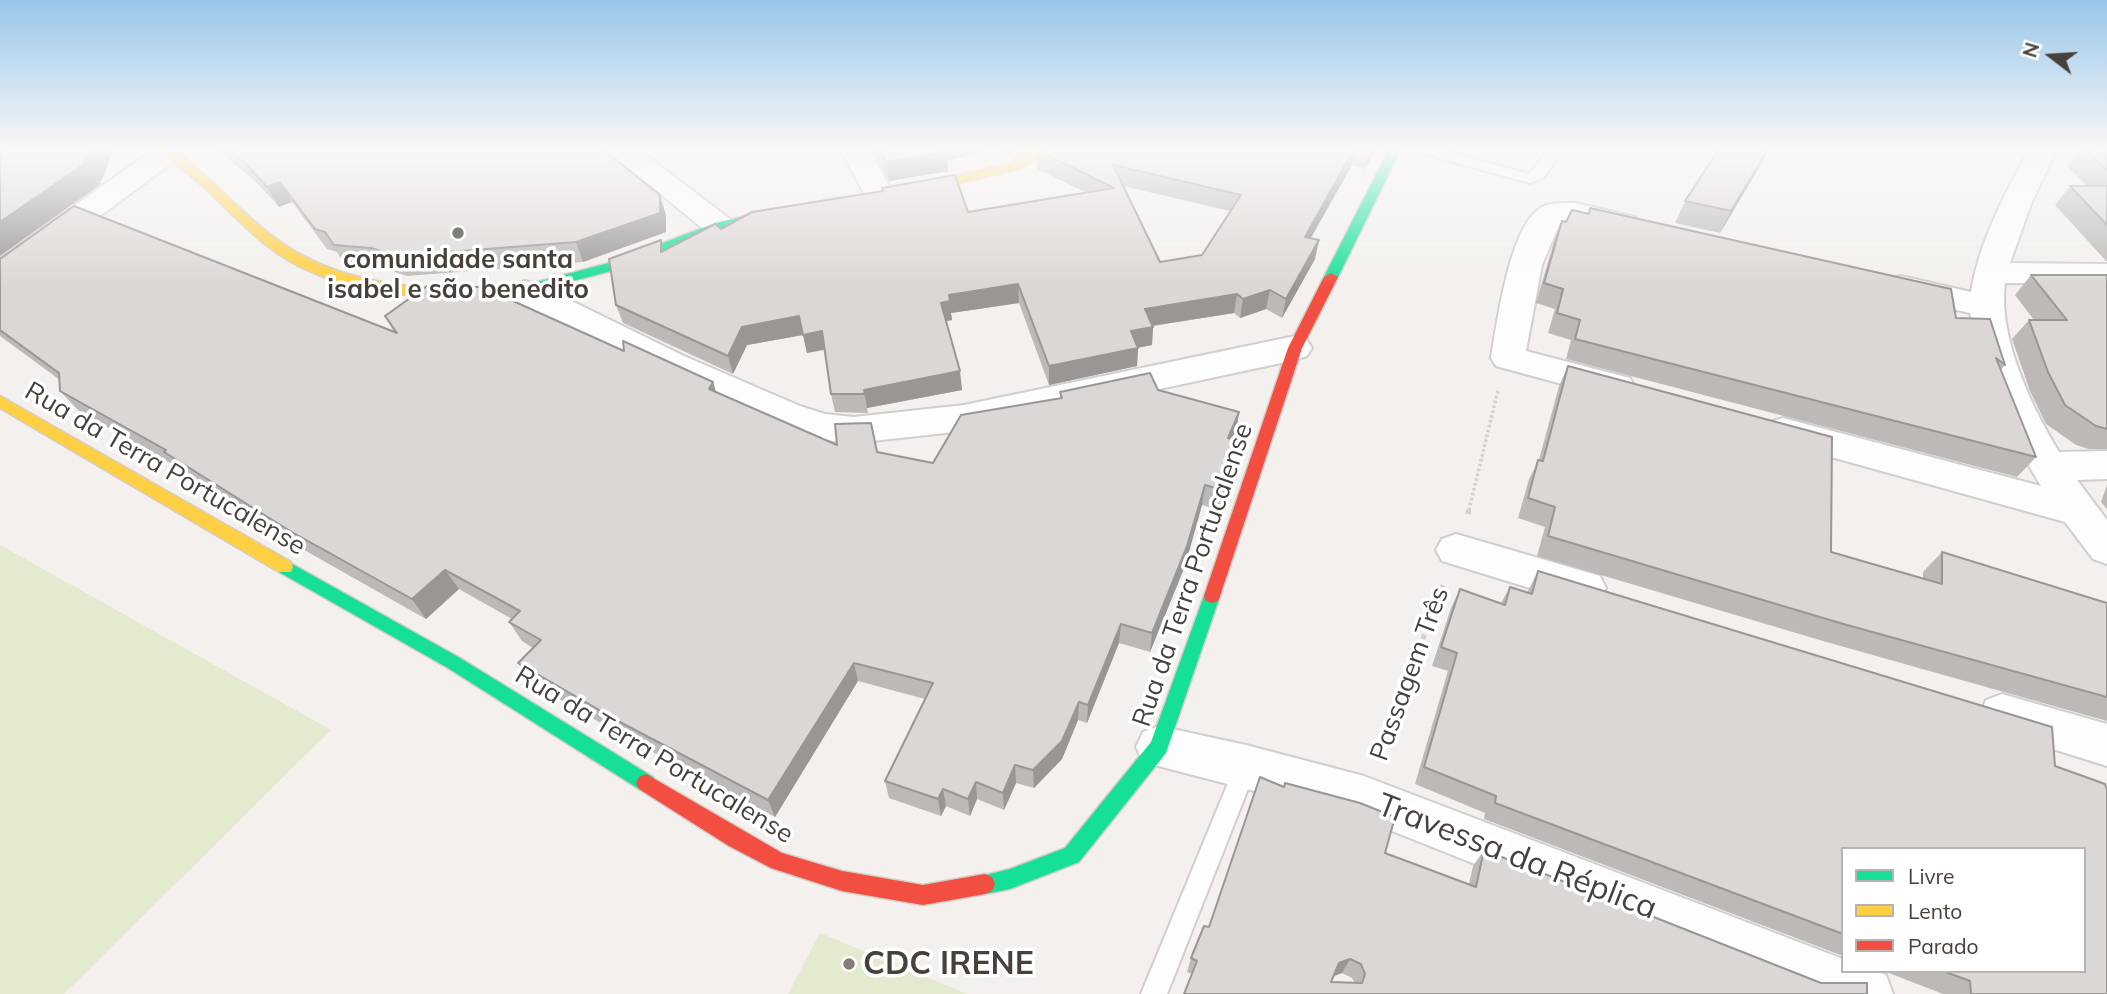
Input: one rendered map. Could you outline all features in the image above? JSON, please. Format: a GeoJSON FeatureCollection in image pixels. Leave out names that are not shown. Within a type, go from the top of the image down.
{"type":"FeatureCollection","features":[{"type":"Feature","properties":{"kind":"street"},"geometry":{"type":"LineString","coordinates":[[0,275],[107,195]]}},
{"type":"Feature","properties":{"kind":"street"},"geometry":{"type":"LineString","coordinates":[[221,195],[263,236],[299,262],[345,281],[450,295],[525,292],[621,264],[719,226],[800,209]]}},
{"type":"Feature","properties":{"kind":"street"},"geometry":{"type":"LineString","coordinates":[[680,195],[719,226]]}},
{"type":"Feature","properties":{"kind":"street"},"geometry":{"type":"LineString","coordinates":[[873,197],[880,195]]}},
{"type":"Feature","properties":{"kind":"street","name":"Rua da Terra Portucalense"},"geometry":{"type":"LineString","coordinates":[[0,401],[149,490],[454,663],[736,839],[778,862],[842,881],[923,894],[1010,879],[1072,855],[1160,747],[1295,348],[1372,195]]}},
{"type":"Feature","properties":{"kind":"street"},"geometry":{"type":"LineString","coordinates":[[2020,195],[1988,290],[1999,367],[2047,466],[2075,510],[2107,548]]}},
{"type":"Feature","properties":{"kind":"street"},"geometry":{"type":"LineString","coordinates":[[1653,396],[1508,358],[1517,300],[1527,264],[1549,216],[1561,212],[1576,213],[1657,231]]}},
{"type":"Feature","properties":{"kind":"street"},"geometry":{"type":"LineString","coordinates":[[1867,279],[1988,290],[2107,274]]}},
{"type":"Feature","properties":{"kind":"street"},"geometry":{"type":"LineString","coordinates":[[525,292],[672,365],[787,415],[824,427],[854,430],[964,418],[1295,348]]}},
{"type":"Feature","properties":{"kind":"street"},"geometry":{"type":"LineString","coordinates":[[1759,424],[2075,510]]}},
{"type":"Feature","properties":{"kind":"street"},"geometry":{"type":"LineString","coordinates":[[2047,466],[2107,465]]}},
{"type":"Feature","properties":{"kind":"street"},"geometry":{"type":"LineString","coordinates":[[1456,550],[1623,600]]}},
{"type":"Feature","properties":{"kind":"street"},"geometry":{"type":"LineString","coordinates":[[1964,703],[2107,745]]}},
{"type":"Feature","properties":{"kind":"street","name":"Travessa da Réplica"},"geometry":{"type":"LineString","coordinates":[[1160,747],[1246,766],[1364,798],[1867,994]]}},
{"type":"Feature","properties":{"kind":"lane"},"geometry":{"type":"LineString","coordinates":[[1154,994],[1246,766]]}},
{"type":"Feature","properties":{"kind":"path","name":"Passagem Três"},"geometry":{"type":"LineString","coordinates":[[1364,798],[1475,493],[1493,408],[1508,358]]}},
{"type":"Feature","properties":{"kind":"green space"},"geometry":{"type":"Polygon","coordinates":[[[0,545],[331,730],[64,994],[0,994],[0,545]]]}},
{"type":"Feature","properties":{"kind":"green space","name":"CDC IRENE"},"geometry":{"type":"Polygon","coordinates":[[[820,933],[967,994],[788,994],[820,933]]]}},
{"type":"Feature","properties":{"kind":"building"},"geometry":{"type":"Polygon","coordinates":[[[0,195],[39,195],[0,222],[0,195]]]}},
{"type":"Feature","properties":{"kind":"building"},"geometry":{"type":"Polygon","coordinates":[[[290,195],[660,195],[660,213],[576,242],[396,256],[371,248],[334,245],[325,232],[315,229],[290,195]]]}},
{"type":"Feature","properties":{"kind":"building"},"geometry":{"type":"Polygon","coordinates":[[[856,195],[962,195],[968,212],[1069,195],[1128,195],[1160,262],[1202,255],[1241,195],[1328,195],[1305,237],[1319,240],[1286,299],[1270,290],[1243,299],[1237,294],[1145,309],[1153,327],[1131,331],[1138,348],[1049,366],[1018,284],[949,295],[950,301],[941,303],[960,371],[864,390],[865,394],[831,394],[822,331],[803,335],[799,316],[742,327],[728,356],[616,305],[609,259],[661,240],[661,252],[715,224],[721,229],[752,212],[856,195]]]}},
{"type":"Feature","properties":{"kind":"building"},"geometry":{"type":"Polygon","coordinates":[[[1689,195],[1740,195],[1731,211],[1685,201],[1689,195]]]}},
{"type":"Feature","properties":{"kind":"building"},"geometry":{"type":"Polygon","coordinates":[[[2079,195],[2107,195],[2107,225],[2079,195]]]}},
{"type":"Feature","properties":{"kind":"building"},"geometry":{"type":"Polygon","coordinates":[[[74,206],[397,333],[385,316],[427,286],[482,287],[624,351],[623,341],[713,382],[709,389],[837,445],[835,424],[871,423],[877,452],[933,463],[961,415],[1062,398],[1060,392],[1150,373],[1158,390],[1239,412],[1228,438],[1240,442],[1223,490],[1205,485],[1187,546],[1152,633],[1121,624],[1088,705],[1079,702],[1062,741],[1033,770],[1015,765],[1003,793],[976,782],[968,799],[943,789],[938,799],[885,781],[933,683],[854,663],[768,800],[620,722],[518,663],[541,640],[509,622],[520,611],[445,570],[412,599],[290,531],[164,452],[166,450],[60,391],[59,373],[0,330],[0,259],[74,206]]]}},
{"type":"Feature","properties":{"kind":"building"},"geometry":{"type":"Polygon","coordinates":[[[1590,208],[1951,289],[1956,318],[1990,319],[2005,365],[1996,358],[2036,457],[1575,339],[1580,320],[1557,313],[1563,289],[1544,283],[1562,221],[1566,222],[1572,210],[1589,214],[1590,208]]]}},
{"type":"Feature","properties":{"kind":"building"},"geometry":{"type":"Polygon","coordinates":[[[2031,275],[2107,275],[2107,429],[2096,426],[2065,405],[2048,372],[2029,320],[2067,320],[2031,275]]]}},
{"type":"Feature","properties":{"kind":"building"},"geometry":{"type":"Polygon","coordinates":[[[1568,366],[1832,437],[1831,552],[1942,584],[1942,552],[2107,603],[2107,697],[1840,623],[1548,536],[1555,507],[1528,498],[1538,460],[1543,461],[1568,366]]]}},
{"type":"Feature","properties":{"kind":"building"},"geometry":{"type":"Polygon","coordinates":[[[1538,571],[2052,727],[2055,766],[2107,787],[2107,994],[1971,994],[1970,981],[1948,973],[2086,973],[2086,847],[1841,847],[1841,933],[1495,803],[1496,796],[1424,767],[1457,653],[1441,647],[1460,589],[1505,605],[1510,587],[1532,594],[1538,571]]]}},
{"type":"Feature","properties":{"kind":"building"},"geometry":{"type":"Polygon","coordinates":[[[1260,777],[1284,787],[1285,783],[1360,803],[1395,817],[1385,853],[1476,887],[1484,850],[1821,983],[1867,983],[1867,994],[1184,994],[1197,961],[1191,958],[1204,926],[1209,927],[1260,777]],[[1350,959],[1339,963],[1331,982],[1362,983],[1365,974],[1361,964],[1350,959]]]}},
{"type":"Feature","properties":{"kind":"traffic: fast"},"geometry":{"type":"LineString","coordinates":[[1331,277],[1372,195]]}},
{"type":"Feature","properties":{"kind":"traffic: fast"},"geometry":{"type":"LineString","coordinates":[[516,292],[621,264],[719,226],[781,212]]}},
{"type":"Feature","properties":{"kind":"traffic: fast"},"geometry":{"type":"LineString","coordinates":[[285,567],[454,663],[646,783]]}},
{"type":"Feature","properties":{"kind":"traffic: fast"},"geometry":{"type":"LineString","coordinates":[[985,884],[1010,879],[1072,855],[1159,747],[1212,596]]}},
{"type":"Feature","properties":{"kind":"traffic: slow"},"geometry":{"type":"LineString","coordinates":[[220,195],[262,235],[289,255],[350,281],[415,292],[516,292]]}},
{"type":"Feature","properties":{"kind":"traffic: slow"},"geometry":{"type":"LineString","coordinates":[[0,401],[285,567]]}},
{"type":"Feature","properties":{"kind":"traffic: jam"},"geometry":{"type":"LineString","coordinates":[[1212,596],[1295,348],[1331,277]]}},
{"type":"Feature","properties":{"kind":"traffic: jam"},"geometry":{"type":"LineString","coordinates":[[646,783],[736,839],[778,861],[842,881],[923,895],[985,884]]}},
{"type":"Feature","properties":{"kind":"place","name":"comunidade santa isabel e são benedito"},"geometry":{"type":"Point","coordinates":[458,233]}},
{"type":"Feature","properties":{"kind":"place","name":"CDC IRENE"},"geometry":{"type":"Point","coordinates":[849,964]}}]}
